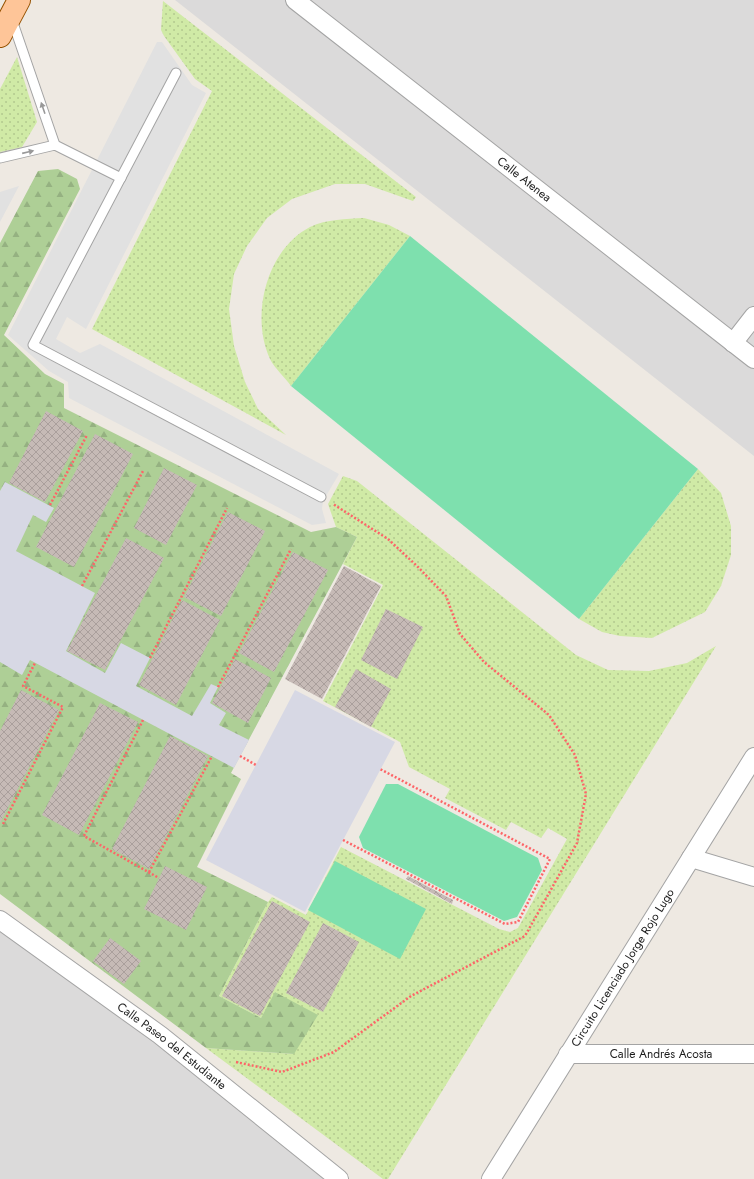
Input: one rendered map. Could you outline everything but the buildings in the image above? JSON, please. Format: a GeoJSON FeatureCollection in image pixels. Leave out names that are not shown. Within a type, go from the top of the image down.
{"type":"FeatureCollection","features":[{"type":"Feature","properties":{"kind":"main road"},"geometry":{"type":"LineString","coordinates":[[0,36],[15,8]]}},
{"type":"Feature","properties":{"kind":"street","name":"Calle Atenea"},"geometry":{"type":"LineString","coordinates":[[295,0],[754,359]]}},
{"type":"Feature","properties":{"kind":"street"},"geometry":{"type":"LineString","coordinates":[[733,343],[754,316]]}},
{"type":"Feature","properties":{"kind":"street","name":"Circuito Licenciado Jorge Rojo Lugo"},"geometry":{"type":"LineString","coordinates":[[491,1179],[754,757]]}},
{"type":"Feature","properties":{"kind":"street"},"geometry":{"type":"LineString","coordinates":[[691,858],[754,876]]}},
{"type":"Feature","properties":{"kind":"street","name":"Calle Paseo del Estudiante"},"geometry":{"type":"LineString","coordinates":[[0,920],[160,1035],[339,1179]]}},
{"type":"Feature","properties":{"kind":"street","name":"Calle Andrés Acosta"},"geometry":{"type":"LineString","coordinates":[[568,1054],[754,1054]]}},
{"type":"Feature","properties":{"kind":"lane"},"geometry":{"type":"LineString","coordinates":[[15,8],[55,145]]}},
{"type":"Feature","properties":{"kind":"lane"},"geometry":{"type":"LineString","coordinates":[[176,73],[34,345],[320,497]]}},
{"type":"Feature","properties":{"kind":"lane"},"geometry":{"type":"LineString","coordinates":[[0,158],[55,145],[121,178]]}},
{"type":"Feature","properties":{"kind":"path"},"geometry":{"type":"LineString","coordinates":[[50,505],[86,435]]}},
{"type":"Feature","properties":{"kind":"path"},"geometry":{"type":"LineString","coordinates":[[82,586],[143,471]]}},
{"type":"Feature","properties":{"kind":"path"},"geometry":{"type":"LineString","coordinates":[[236,1062],[282,1072],[334,1052],[411,996],[525,936],[577,843],[586,794],[575,755],[549,715],[484,662],[460,634],[446,596],[388,539],[344,510],[320,497]]}},
{"type":"Feature","properties":{"kind":"path"},"geometry":{"type":"LineString","coordinates":[[150,658],[226,508]]}},
{"type":"Feature","properties":{"kind":"path"},"geometry":{"type":"LineString","coordinates":[[218,687],[291,549]]}},
{"type":"Feature","properties":{"kind":"path"},"geometry":{"type":"LineString","coordinates":[[2,824],[63,707],[23,686],[35,663]]}},
{"type":"Feature","properties":{"kind":"path"},"geometry":{"type":"LineString","coordinates":[[143,720],[84,836],[159,878]]}},
{"type":"Feature","properties":{"kind":"path"},"geometry":{"type":"LineString","coordinates":[[149,872],[212,756]]}},
{"type":"Feature","properties":{"kind":"path"},"geometry":{"type":"LineString","coordinates":[[240,756],[256,765]]}},
{"type":"Feature","properties":{"kind":"path"},"geometry":{"type":"LineString","coordinates":[[343,840],[504,924],[518,922],[550,859],[380,769]]}},
{"type":"Feature","properties":{"kind":"shaded area"},"geometry":{"type":"Polygon","coordinates":[[[175,0],[754,0],[754,456],[175,0]]]}},
{"type":"Feature","properties":{"kind":"shaded area"},"geometry":{"type":"Polygon","coordinates":[[[157,42],[162,42],[192,85],[206,93],[86,329],[67,317],[56,339],[80,353],[100,344],[339,474],[323,501],[322,509],[326,523],[312,525],[69,398],[68,382],[49,371],[8,335],[157,42]]]}},
{"type":"Feature","properties":{"kind":"shaded area"},"geometry":{"type":"Polygon","coordinates":[[[19,186],[0,222],[0,192],[19,186]]]}},
{"type":"Feature","properties":{"kind":"shaded area"},"geometry":{"type":"Polygon","coordinates":[[[5,482],[54,508],[46,522],[33,515],[16,551],[95,593],[66,651],[105,673],[121,643],[150,658],[136,686],[192,716],[211,684],[218,687],[210,703],[226,713],[219,725],[249,740],[234,768],[30,660],[22,675],[0,662],[0,491],[5,482]]]}},
{"type":"Feature","properties":{"kind":"shaded area"},"geometry":{"type":"Polygon","coordinates":[[[295,690],[395,742],[305,912],[206,860],[295,690]]]}},
{"type":"Feature","properties":{"kind":"shaded area"},"geometry":{"type":"Polygon","coordinates":[[[0,919],[347,1179],[0,1179],[0,919]]]}},
{"type":"Feature","properties":{"kind":"green space"},"geometry":{"type":"Polygon","coordinates":[[[163,1],[416,197],[413,201],[365,184],[335,184],[292,199],[267,218],[247,246],[234,274],[229,309],[234,346],[245,382],[258,409],[286,435],[92,329],[212,91],[195,79],[164,36],[161,30],[163,1]]]}},
{"type":"Feature","properties":{"kind":"green space"},"geometry":{"type":"Polygon","coordinates":[[[17,57],[37,122],[22,147],[0,152],[0,89],[17,57]]]}},
{"type":"Feature","properties":{"kind":"green space"},"geometry":{"type":"Polygon","coordinates":[[[58,169],[77,179],[80,189],[4,335],[45,374],[64,384],[64,408],[311,532],[336,527],[357,537],[231,773],[241,779],[197,867],[268,902],[219,996],[261,1018],[275,992],[318,1015],[294,1054],[206,1048],[0,894],[0,243],[38,171],[58,169]]]}},
{"type":"Feature","properties":{"kind":"green space"},"geometry":{"type":"Polygon","coordinates":[[[364,218],[389,225],[410,236],[291,386],[272,363],[264,342],[262,304],[266,286],[273,268],[282,251],[295,238],[310,227],[330,221],[364,218]]]}},
{"type":"Feature","properties":{"kind":"green space"},"geometry":{"type":"Polygon","coordinates":[[[410,236],[698,469],[579,619],[291,386],[410,236]]]}},
{"type":"Feature","properties":{"kind":"green space"},"geometry":{"type":"Polygon","coordinates":[[[698,469],[721,493],[731,526],[731,555],[721,586],[705,612],[652,638],[620,636],[602,632],[579,619],[698,469]]]}},
{"type":"Feature","properties":{"kind":"green space"},"geometry":{"type":"Polygon","coordinates":[[[343,476],[357,481],[576,655],[608,670],[649,671],[687,663],[716,646],[388,1179],[383,1179],[206,1048],[294,1054],[276,992],[261,1018],[219,996],[268,902],[272,897],[306,915],[341,847],[499,929],[510,932],[518,928],[567,839],[548,828],[541,838],[511,822],[506,830],[445,798],[450,789],[409,767],[400,742],[323,701],[383,585],[343,564],[357,537],[336,527],[328,504],[343,476]]]}},
{"type":"Feature","properties":{"kind":"green space"},"geometry":{"type":"Polygon","coordinates":[[[386,784],[398,784],[538,858],[542,870],[517,917],[504,921],[363,848],[359,837],[386,784]]]}},
{"type":"Feature","properties":{"kind":"green space"},"geometry":{"type":"Polygon","coordinates":[[[335,861],[426,909],[400,959],[308,910],[335,861]]]}}]}
